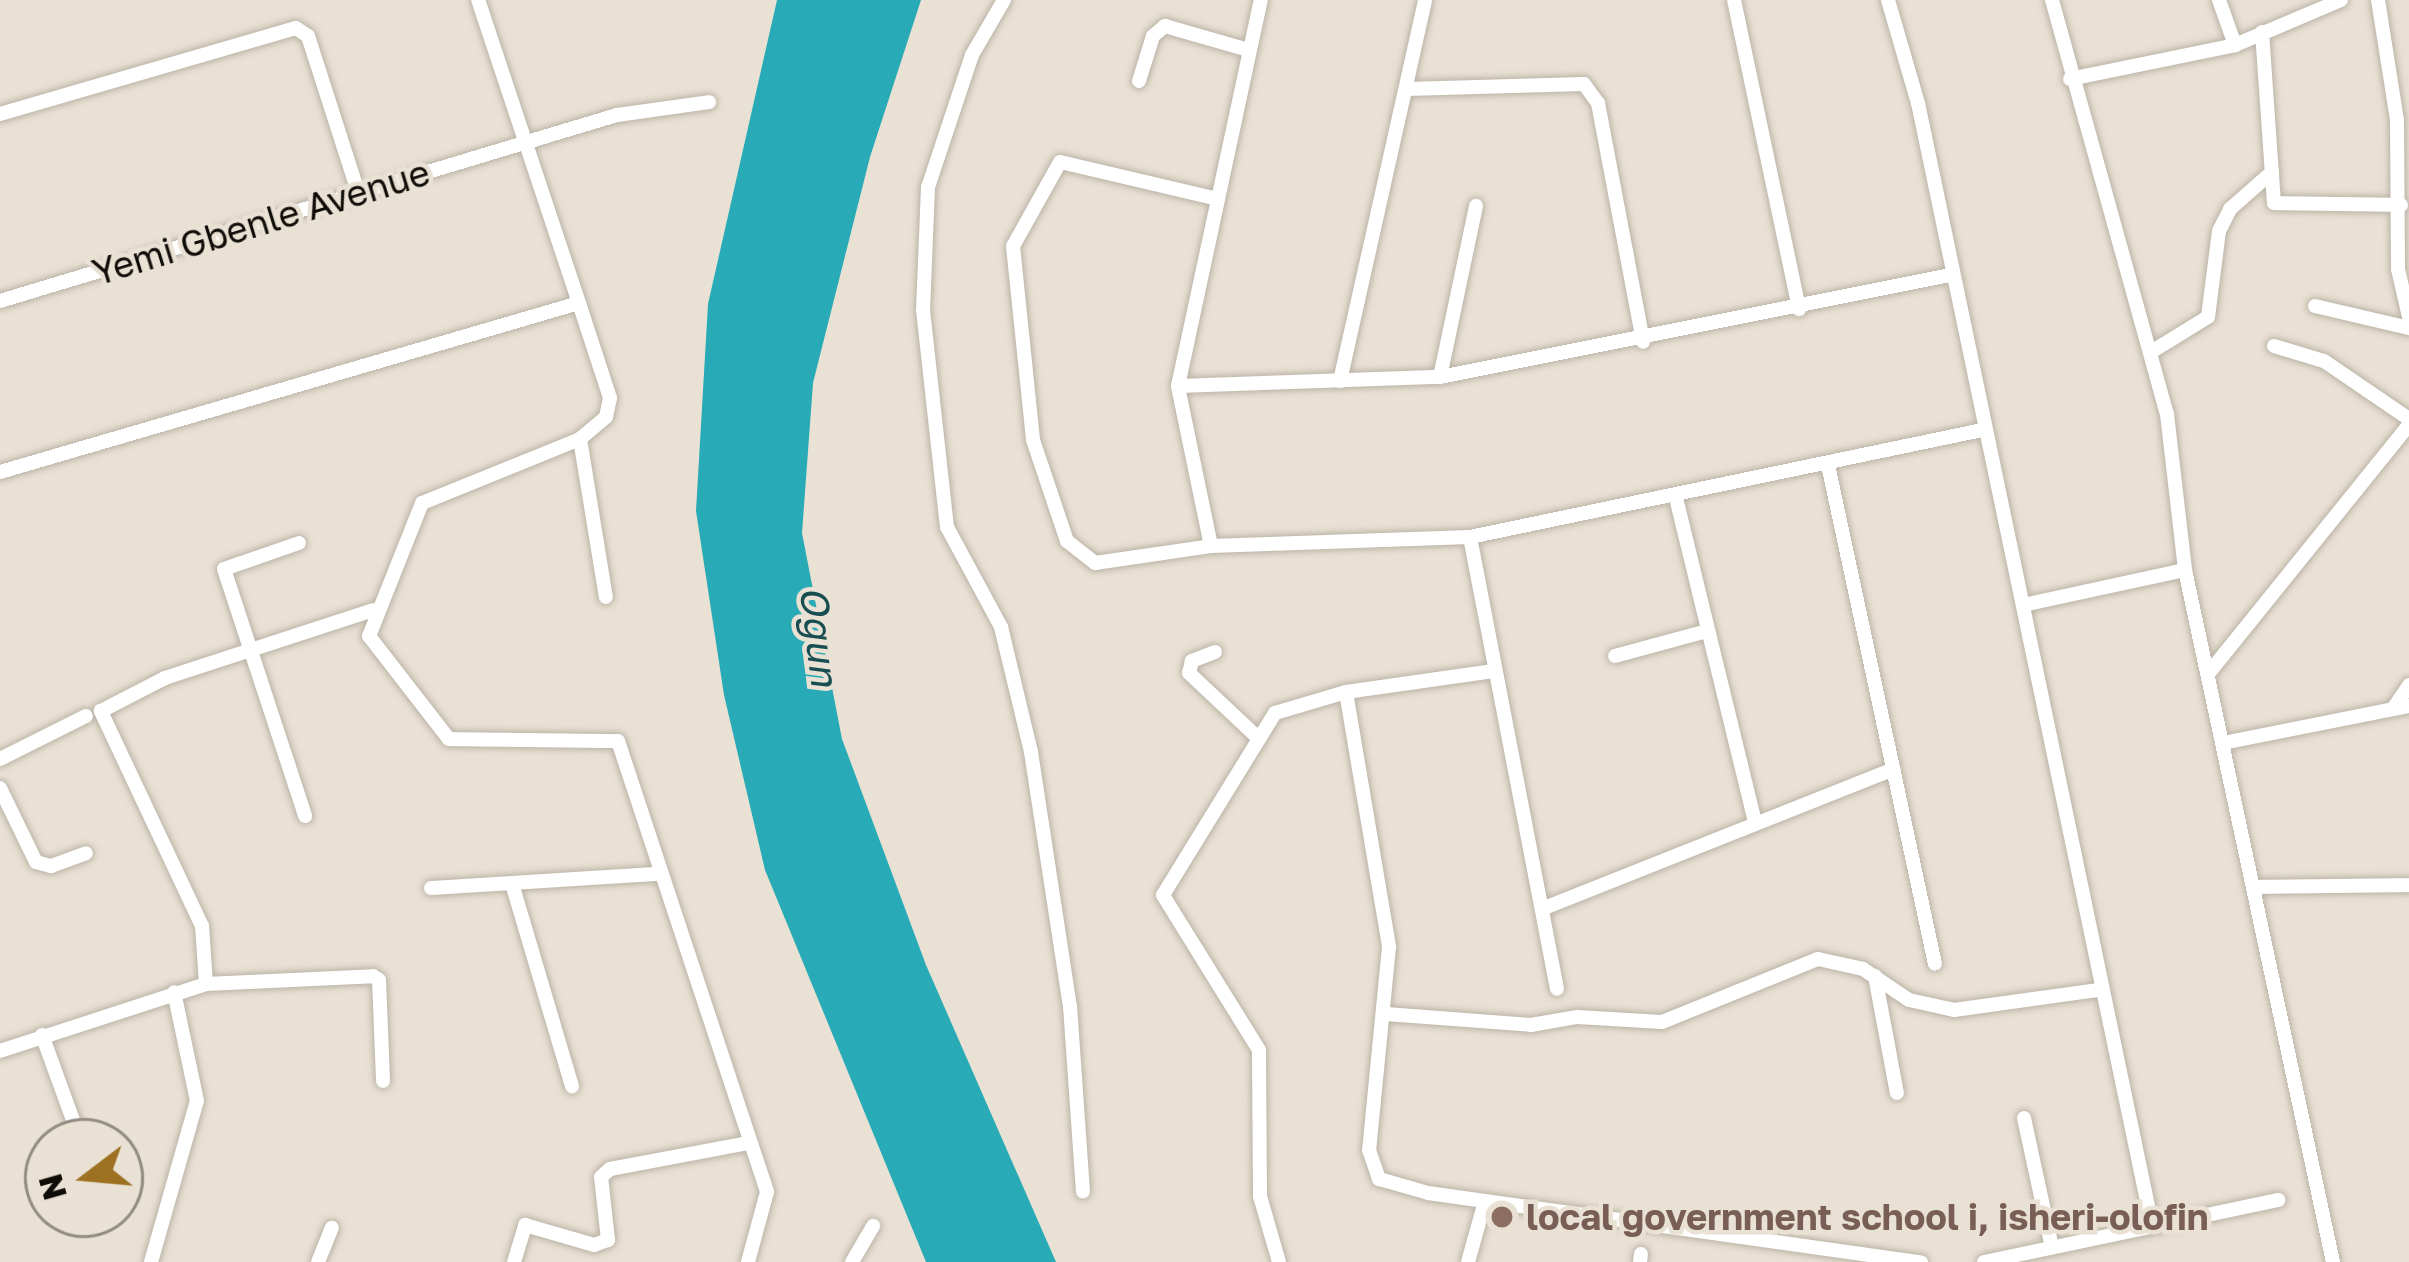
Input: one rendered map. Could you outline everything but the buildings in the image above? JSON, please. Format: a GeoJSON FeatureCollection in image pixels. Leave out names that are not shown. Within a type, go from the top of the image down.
{"type":"FeatureCollection","features":[{"type":"Feature","properties":{"kind":"street"},"geometry":{"type":"LineString","coordinates":[[478,0],[611,407],[580,439],[422,503],[374,610],[373,646],[443,735],[618,741],[656,874],[768,1204],[748,1262]]}},
{"type":"Feature","properties":{"kind":"street"},"geometry":{"type":"LineString","coordinates":[[1004,0],[971,55],[928,187],[922,310],[947,527],[1001,627],[1031,752],[1070,1006],[1083,1192]]}},
{"type":"Feature","properties":{"kind":"street"},"geometry":{"type":"LineString","coordinates":[[1211,546],[1178,386],[1261,0]]}},
{"type":"Feature","properties":{"kind":"street"},"geometry":{"type":"LineString","coordinates":[[1340,381],[1425,0]]}},
{"type":"Feature","properties":{"kind":"street"},"geometry":{"type":"LineString","coordinates":[[1734,0],[1799,309]]}},
{"type":"Feature","properties":{"kind":"street"},"geometry":{"type":"LineString","coordinates":[[1888,0],[1918,103],[1982,430],[2152,1226]]}},
{"type":"Feature","properties":{"kind":"street"},"geometry":{"type":"LineString","coordinates":[[2052,0],[2070,79],[2167,414],[2185,570],[2333,1262]]}},
{"type":"Feature","properties":{"kind":"street"},"geometry":{"type":"LineString","coordinates":[[2219,0],[2234,45]]}},
{"type":"Feature","properties":{"kind":"street"},"geometry":{"type":"LineString","coordinates":[[2070,79],[2234,45],[2341,0]]}},
{"type":"Feature","properties":{"kind":"street"},"geometry":{"type":"LineString","coordinates":[[2378,0],[2401,205],[2398,269],[2409,316]]}},
{"type":"Feature","properties":{"kind":"street"},"geometry":{"type":"LineString","coordinates":[[1138,81],[1153,37],[1165,26],[1248,50]]}},
{"type":"Feature","properties":{"kind":"street"},"geometry":{"type":"LineString","coordinates":[[0,114],[296,28],[308,36],[358,192]]}},
{"type":"Feature","properties":{"kind":"street"},"geometry":{"type":"LineString","coordinates":[[2261,32],[2279,208],[2401,205]]}},
{"type":"Feature","properties":{"kind":"street"},"geometry":{"type":"LineString","coordinates":[[1406,89],[1584,84],[1598,103],[1643,342]]}},
{"type":"Feature","properties":{"kind":"street","name":"Yemi Gbenle Avenue"},"geometry":{"type":"LineString","coordinates":[[0,301],[643,108],[709,102]]}},
{"type":"Feature","properties":{"kind":"street"},"geometry":{"type":"LineString","coordinates":[[1218,199],[1060,162],[1012,246],[1033,440],[1073,553],[1095,563],[1211,546],[1469,537],[1676,498],[1982,430]]}},
{"type":"Feature","properties":{"kind":"street"},"geometry":{"type":"LineString","coordinates":[[2151,352],[2208,316],[2219,231],[2230,209],[2272,172]]}},
{"type":"Feature","properties":{"kind":"street"},"geometry":{"type":"LineString","coordinates":[[1440,377],[1476,206]]}},
{"type":"Feature","properties":{"kind":"street"},"geometry":{"type":"LineString","coordinates":[[1178,386],[1440,377],[1643,342],[1950,275]]}},
{"type":"Feature","properties":{"kind":"street"},"geometry":{"type":"LineString","coordinates":[[0,472],[579,303]]}},
{"type":"Feature","properties":{"kind":"street"},"geometry":{"type":"LineString","coordinates":[[2315,306],[2409,328]]}},
{"type":"Feature","properties":{"kind":"street"},"geometry":{"type":"LineString","coordinates":[[2208,674],[2409,422],[2324,361],[2274,346]]}},
{"type":"Feature","properties":{"kind":"street"},"geometry":{"type":"LineString","coordinates":[[580,439],[606,597]]}},
{"type":"Feature","properties":{"kind":"street"},"geometry":{"type":"LineString","coordinates":[[1828,465],[1935,964]]}},
{"type":"Feature","properties":{"kind":"street"},"geometry":{"type":"LineString","coordinates":[[1676,498],[1755,823]]}},
{"type":"Feature","properties":{"kind":"street"},"geometry":{"type":"LineString","coordinates":[[1469,537],[1547,907],[1557,989]]}},
{"type":"Feature","properties":{"kind":"street"},"geometry":{"type":"LineString","coordinates":[[299,543],[225,567],[305,816]]}},
{"type":"Feature","properties":{"kind":"street"},"geometry":{"type":"LineString","coordinates":[[2023,605],[2185,570]]}},
{"type":"Feature","properties":{"kind":"street"},"geometry":{"type":"LineString","coordinates":[[206,984],[202,926],[101,711],[165,678],[374,610]]}},
{"type":"Feature","properties":{"kind":"street"},"geometry":{"type":"LineString","coordinates":[[1615,656],[1707,631]]}},
{"type":"Feature","properties":{"kind":"street"},"geometry":{"type":"LineString","coordinates":[[1215,652],[1192,661],[1189,673],[1256,735]]}},
{"type":"Feature","properties":{"kind":"street"},"geometry":{"type":"LineString","coordinates":[[1279,1262],[1260,1196],[1259,1050],[1162,901],[1256,735],[1289,706],[1346,692],[1494,671]]}},
{"type":"Feature","properties":{"kind":"street"},"geometry":{"type":"LineString","coordinates":[[2392,709],[2409,685]]}},
{"type":"Feature","properties":{"kind":"street"},"geometry":{"type":"LineString","coordinates":[[1346,692],[1386,915],[1386,1014],[1369,1150],[1374,1170],[1388,1185],[1921,1262]]}},
{"type":"Feature","properties":{"kind":"street"},"geometry":{"type":"LineString","coordinates":[[2223,743],[2409,706]]}},
{"type":"Feature","properties":{"kind":"street"},"geometry":{"type":"LineString","coordinates":[[0,759],[86,716]]}},
{"type":"Feature","properties":{"kind":"street"},"geometry":{"type":"LineString","coordinates":[[1547,907],[1893,770]]}},
{"type":"Feature","properties":{"kind":"street"},"geometry":{"type":"LineString","coordinates":[[0,788],[36,862],[51,866],[86,853]]}},
{"type":"Feature","properties":{"kind":"street"},"geometry":{"type":"LineString","coordinates":[[431,888],[514,887],[656,874]]}},
{"type":"Feature","properties":{"kind":"street"},"geometry":{"type":"LineString","coordinates":[[2255,887],[2409,885]]}},
{"type":"Feature","properties":{"kind":"street"},"geometry":{"type":"LineString","coordinates":[[514,887],[572,1086]]}},
{"type":"Feature","properties":{"kind":"street"},"geometry":{"type":"LineString","coordinates":[[1386,1014],[1531,1025],[1577,1017],[1662,1022],[1818,959],[1875,976],[1910,1000],[1954,1010],[2099,990]]}},
{"type":"Feature","properties":{"kind":"street"},"geometry":{"type":"LineString","coordinates":[[0,1052],[206,984],[373,976],[382,1082]]}},
{"type":"Feature","properties":{"kind":"street"},"geometry":{"type":"LineString","coordinates":[[1875,976],[1897,1093]]}},
{"type":"Feature","properties":{"kind":"street"},"geometry":{"type":"LineString","coordinates":[[151,1262],[197,1102],[174,992]]}},
{"type":"Feature","properties":{"kind":"street"},"geometry":{"type":"LineString","coordinates":[[42,1035],[71,1118]]}},
{"type":"Feature","properties":{"kind":"street"},"geometry":{"type":"LineString","coordinates":[[2024,1118],[2053,1247]]}},
{"type":"Feature","properties":{"kind":"street"},"geometry":{"type":"LineString","coordinates":[[514,1262],[525,1226],[595,1245],[608,1240],[601,1177],[610,1168],[748,1143]]}},
{"type":"Feature","properties":{"kind":"street"},"geometry":{"type":"LineString","coordinates":[[1984,1262],[2279,1200]]}},
{"type":"Feature","properties":{"kind":"street"},"geometry":{"type":"LineString","coordinates":[[1468,1262],[1485,1201]]}},
{"type":"Feature","properties":{"kind":"street"},"geometry":{"type":"LineString","coordinates":[[852,1262],[873,1226]]}},
{"type":"Feature","properties":{"kind":"street"},"geometry":{"type":"LineString","coordinates":[[318,1262],[332,1228]]}},
{"type":"Feature","properties":{"kind":"water","name":"Ogun"},"geometry":{"type":"Polygon","coordinates":[[[777,0],[921,0],[870,157],[813,383],[802,533],[842,739],[926,965],[1056,1262],[926,1262],[765,870],[724,695],[696,511],[708,304],[777,0]]]}},
{"type":"Feature","properties":{"kind":"place","name":"local government school i, isheri-olofin"},"geometry":{"type":"Point","coordinates":[1502,1217]}}]}
